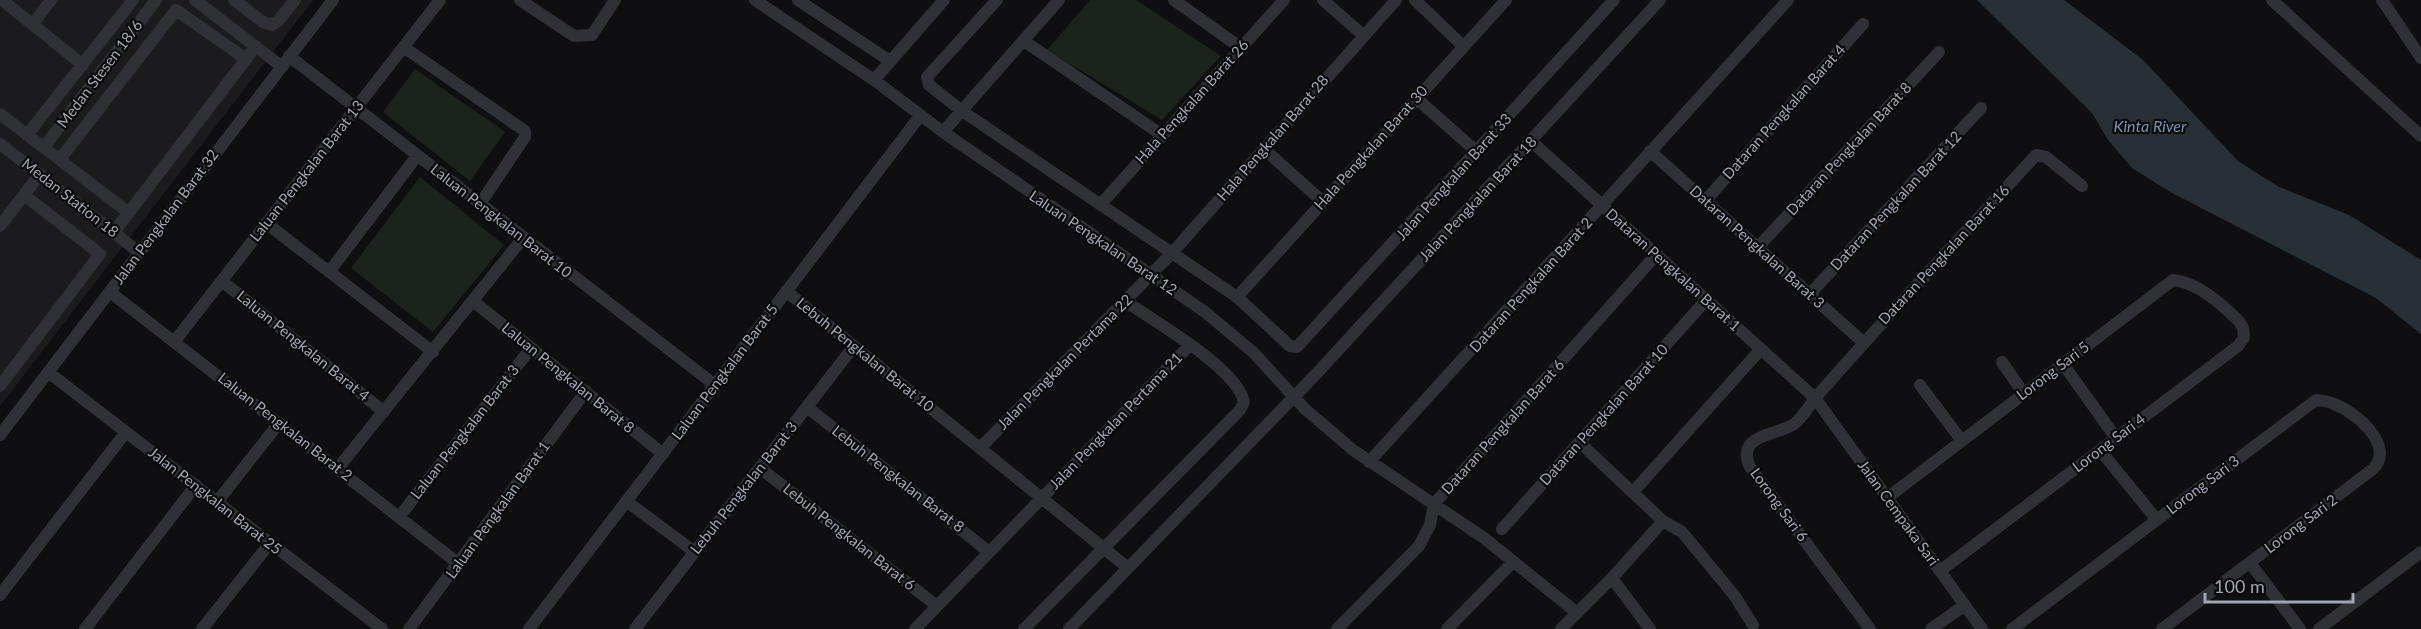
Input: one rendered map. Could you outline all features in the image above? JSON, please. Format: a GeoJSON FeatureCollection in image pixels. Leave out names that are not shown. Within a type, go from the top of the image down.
{"type":"FeatureCollection","features":[{"type":"Feature","properties":{"kind":"street"},"geometry":{"type":"LineString","coordinates":[[2,0],[83,65]]}},
{"type":"Feature","properties":{"kind":"street"},"geometry":{"type":"LineString","coordinates":[[33,24],[51,0]]}},
{"type":"Feature","properties":{"kind":"street"},"geometry":{"type":"LineString","coordinates":[[27,135],[133,0]]}},
{"type":"Feature","properties":{"kind":"street","name":"Medan Stesen 18/6"},"geometry":{"type":"LineString","coordinates":[[44,147],[156,0]]}},
{"type":"Feature","properties":{"kind":"street","name":"Laluan Pengkalan Barat 10"},"geometry":{"type":"LineString","coordinates":[[195,0],[256,46],[285,61],[355,108],[715,385]]}},
{"type":"Feature","properties":{"kind":"street"},"geometry":{"type":"LineString","coordinates":[[234,0],[263,22],[272,25],[278,21],[294,0]]}},
{"type":"Feature","properties":{"kind":"street","name":"Jalan Pengkalan Barat 32"},"geometry":{"type":"LineString","coordinates":[[0,435],[333,0]]}},
{"type":"Feature","properties":{"kind":"street","name":"Laluan Pengkalan Barat 13"},"geometry":{"type":"LineString","coordinates":[[174,342],[355,108],[405,48],[440,0]]}},
{"type":"Feature","properties":{"kind":"street"},"geometry":{"type":"LineString","coordinates":[[520,0],[574,36],[581,38],[592,34],[615,0]]}},
{"type":"Feature","properties":{"kind":"street","name":"Laluan Pengkalan Barat 12"},"geometry":{"type":"LineString","coordinates":[[755,0],[874,80],[920,116],[1205,312],[1254,353],[1305,409],[1369,462],[1434,504],[1576,612]]}},
{"type":"Feature","properties":{"kind":"street"},"geometry":{"type":"LineString","coordinates":[[798,0],[890,61]]}},
{"type":"Feature","properties":{"kind":"street"},"geometry":{"type":"LineString","coordinates":[[874,80],[944,0]]}},
{"type":"Feature","properties":{"kind":"street"},"geometry":{"type":"LineString","coordinates":[[997,0],[927,77],[929,85],[962,111],[1237,297]]}},
{"type":"Feature","properties":{"kind":"street"},"geometry":{"type":"LineString","coordinates":[[943,132],[1059,0]]}},
{"type":"Feature","properties":{"kind":"street"},"geometry":{"type":"LineString","coordinates":[[1174,0],[1241,48]]}},
{"type":"Feature","properties":{"kind":"street","name":"Hala Pengkalan Barat 26"},"geometry":{"type":"LineString","coordinates":[[1101,204],[1284,0]]}},
{"type":"Feature","properties":{"kind":"street"},"geometry":{"type":"LineString","coordinates":[[1323,0],[1363,35]]}},
{"type":"Feature","properties":{"kind":"street","name":"Hala Pengkalan Barat 28"},"geometry":{"type":"LineString","coordinates":[[1150,275],[1396,0]]}},
{"type":"Feature","properties":{"kind":"street"},"geometry":{"type":"LineString","coordinates":[[1415,0],[1463,46]]}},
{"type":"Feature","properties":{"kind":"street","name":"Hala Pengkalan Barat 30"},"geometry":{"type":"LineString","coordinates":[[1237,297],[1506,0]]}},
{"type":"Feature","properties":{"kind":"street","name":"Jalan Pengkalan Barat 18"},"geometry":{"type":"LineString","coordinates":[[1069,629],[1294,396],[1660,0]]}},
{"type":"Feature","properties":{"kind":"street","name":"Dataran Pengkalan Barat 2"},"geometry":{"type":"LineString","coordinates":[[1369,462],[1788,0]]}},
{"type":"Feature","properties":{"kind":"street"},"geometry":{"type":"LineString","coordinates":[[2274,0],[2421,136]]}},
{"type":"Feature","properties":{"kind":"street"},"geometry":{"type":"LineString","coordinates":[[2382,0],[2421,58]]}},
{"type":"Feature","properties":{"kind":"street","name":"Jalan Pengkalan Barat 33"},"geometry":{"type":"LineString","coordinates":[[1237,297],[1290,346],[1301,345],[1477,152],[1608,2]]}},
{"type":"Feature","properties":{"kind":"street"},"geometry":{"type":"LineString","coordinates":[[60,159],[176,10],[246,59]]}},
{"type":"Feature","properties":{"kind":"street","name":"Dataran Pengkalan Barat 4"},"geometry":{"type":"LineString","coordinates":[[1706,200],[1863,24]]}},
{"type":"Feature","properties":{"kind":"street"},"geometry":{"type":"LineString","coordinates":[[1024,40],[1162,135]]}},
{"type":"Feature","properties":{"kind":"street"},"geometry":{"type":"LineString","coordinates":[[114,232],[256,46]]}},
{"type":"Feature","properties":{"kind":"street"},"geometry":{"type":"LineString","coordinates":[[405,48],[525,131],[525,137],[480,204]]}},
{"type":"Feature","properties":{"kind":"street","name":"Dataran Pengkalan Barat 8"},"geometry":{"type":"LineString","coordinates":[[1758,247],[1939,52]]}},
{"type":"Feature","properties":{"kind":"street"},"geometry":{"type":"LineString","coordinates":[[1416,98],[1477,152]]}},
{"type":"Feature","properties":{"kind":"street","name":"Dataran Pengkalan Barat 12"},"geometry":{"type":"LineString","coordinates":[[1810,294],[1981,108]]}},
{"type":"Feature","properties":{"kind":"street"},"geometry":{"type":"LineString","coordinates":[[0,114],[129,213]]}},
{"type":"Feature","properties":{"kind":"street","name":"Laluan Pengkalan Barat 5"},"geometry":{"type":"LineString","coordinates":[[529,629],[920,116]]}},
{"type":"Feature","properties":{"kind":"street","name":"Dataran Pengkalan Barat 1"},"geometry":{"type":"LineString","coordinates":[[1531,141],[1815,398]]}},
{"type":"Feature","properties":{"kind":"street","name":"Medan Station 18"},"geometry":{"type":"LineString","coordinates":[[0,144],[140,253]]}},
{"type":"Feature","properties":{"kind":"street"},"geometry":{"type":"LineString","coordinates":[[1264,149],[1323,202]]}},
{"type":"Feature","properties":{"kind":"street","name":"Dataran Pengkalan Barat 3"},"geometry":{"type":"LineString","coordinates":[[1650,151],[1864,343]]}},
{"type":"Feature","properties":{"kind":"street","name":"Dataran Pengkalan Barat 16"},"geometry":{"type":"LineString","coordinates":[[1815,398],[2037,155],[2046,157],[2082,186]]}},
{"type":"Feature","properties":{"kind":"street"},"geometry":{"type":"LineString","coordinates":[[329,272],[417,156]]}},
{"type":"Feature","properties":{"kind":"street"},"geometry":{"type":"LineString","coordinates":[[0,226],[40,174]]}},
{"type":"Feature","properties":{"kind":"street"},"geometry":{"type":"LineString","coordinates":[[0,386],[100,254],[24,195]]}},
{"type":"Feature","properties":{"kind":"street"},"geometry":{"type":"LineString","coordinates":[[266,223],[433,352]]}},
{"type":"Feature","properties":{"kind":"street"},"geometry":{"type":"LineString","coordinates":[[338,468],[523,238]]}},
{"type":"Feature","properties":{"kind":"street","name":"Dataran Pengkalan Barat 6"},"geometry":{"type":"LineString","coordinates":[[1337,629],[1419,546],[1430,525],[1434,504],[1656,255]]}},
{"type":"Feature","properties":{"kind":"street","name":"Jalan Pengkalan Pertama 22"},"geometry":{"type":"LineString","coordinates":[[980,448],[1150,275]]}},
{"type":"Feature","properties":{"kind":"street","name":"Lorong Sari 5"},"geometry":{"type":"LineString","coordinates":[[1887,498],[2173,280],[2193,286],[2223,307]]}},
{"type":"Feature","properties":{"kind":"street","name":"Laluan Pengkalan Barat 4"},"geometry":{"type":"LineString","coordinates":[[222,281],[384,412]]}},
{"type":"Feature","properties":{"kind":"street","name":"Lebuh Pengkalan Barat 10"},"geometry":{"type":"LineString","coordinates":[[786,291],[1128,568]]}},
{"type":"Feature","properties":{"kind":"street","name":"Laluan Pengkalan Barat 2"},"geometry":{"type":"LineString","coordinates":[[110,292],[459,564]]}},
{"type":"Feature","properties":{"kind":"street","name":"Dataran Pengkalan Barat 10"},"geometry":{"type":"LineString","coordinates":[[1502,529],[1706,300]]}},
{"type":"Feature","properties":{"kind":"street","name":"Laluan Pengkalan Barat 8"},"geometry":{"type":"LineString","coordinates":[[473,301],[663,454]]}},
{"type":"Feature","properties":{"kind":"street"},"geometry":{"type":"LineString","coordinates":[[1024,629],[1240,410],[1244,402],[1239,389],[1206,357],[1125,301]]}},
{"type":"Feature","properties":{"kind":"street","name":"Lorong Sari 4"},"geometry":{"type":"LineString","coordinates":[[1940,572],[2244,338],[2243,328],[2223,307]]}},
{"type":"Feature","properties":{"kind":"street","name":"Jalan Pengkalan Pertama 21"},"geometry":{"type":"LineString","coordinates":[[915,629],[1190,345]]}},
{"type":"Feature","properties":{"kind":"street","name":"Lebuh Pengkalan Barat 3"},"geometry":{"type":"LineString","coordinates":[[639,627],[854,346]]}},
{"type":"Feature","properties":{"kind":"street","name":"Laluan Pengkalan Barat 3"},"geometry":{"type":"LineString","coordinates":[[399,517],[531,348]]}},
{"type":"Feature","properties":{"kind":"street"},"geometry":{"type":"LineString","coordinates":[[1633,492],[1761,350]]}},
{"type":"Feature","properties":{"kind":"street"},"geometry":{"type":"LineString","coordinates":[[2002,362],[2024,394]]}},
{"type":"Feature","properties":{"kind":"street"},"geometry":{"type":"LineString","coordinates":[[2063,364],[2116,438]]}},
{"type":"Feature","properties":{"kind":"street","name":"Jalan Pengkalan Barat 25"},"geometry":{"type":"LineString","coordinates":[[48,372],[382,629]]}},
{"type":"Feature","properties":{"kind":"street"},"geometry":{"type":"LineString","coordinates":[[1920,385],[1962,441]]}},
{"type":"Feature","properties":{"kind":"street","name":"Laluan Pengkalan Barat 1"},"geometry":{"type":"LineString","coordinates":[[409,629],[586,391]]}},
{"type":"Feature","properties":{"kind":"street","name":"Jalan Cempaka Sari"},"geometry":{"type":"LineString","coordinates":[[1815,398],[1982,629]]}},
{"type":"Feature","properties":{"kind":"street","name":"Lorong Sari 6"},"geometry":{"type":"LineString","coordinates":[[1815,398],[1796,423],[1757,438],[1747,448],[1746,458],[1870,629]]}},
{"type":"Feature","properties":{"kind":"street","name":"Lorong Sari 3"},"geometry":{"type":"LineString","coordinates":[[2012,629],[2316,400],[2332,403],[2354,417],[2378,440],[2382,451],[2381,461]]}},
{"type":"Feature","properties":{"kind":"street","name":"Lebuh Pengkalan Barat 8"},"geometry":{"type":"LineString","coordinates":[[807,407],[989,552]]}},
{"type":"Feature","properties":{"kind":"street"},"geometry":{"type":"LineString","coordinates":[[217,502],[279,423]]}},
{"type":"Feature","properties":{"kind":"street"},"geometry":{"type":"LineString","coordinates":[[0,595],[126,432]]}},
{"type":"Feature","properties":{"kind":"street"},"geometry":{"type":"LineString","coordinates":[[1579,442],[1663,521],[1682,532],[1734,595],[1753,625]]}},
{"type":"Feature","properties":{"kind":"street"},"geometry":{"type":"LineString","coordinates":[[2100,450],[2157,520]]}},
{"type":"Feature","properties":{"kind":"street","name":"Lorong Sari 2"},"geometry":{"type":"LineString","coordinates":[[2162,629],[2381,461]]}},
{"type":"Feature","properties":{"kind":"street","name":"Lebuh Pengkalan Barat 6"},"geometry":{"type":"LineString","coordinates":[[760,468],[938,606]]}},
{"type":"Feature","properties":{"kind":"street"},"geometry":{"type":"LineString","coordinates":[[85,629],[196,486]]}},
{"type":"Feature","properties":{"kind":"street"},"geometry":{"type":"LineString","coordinates":[[626,501],[695,552]]}},
{"type":"Feature","properties":{"kind":"street"},"geometry":{"type":"LineString","coordinates":[[1561,629],[1612,578],[1663,521]]}},
{"type":"Feature","properties":{"kind":"street"},"geometry":{"type":"LineString","coordinates":[[202,629],[270,543]]}},
{"type":"Feature","properties":{"kind":"street"},"geometry":{"type":"LineString","coordinates":[[2319,629],[2421,552]]}},
{"type":"Feature","properties":{"kind":"street"},"geometry":{"type":"LineString","coordinates":[[1447,629],[1513,562]]}},
{"type":"Feature","properties":{"kind":"street"},"geometry":{"type":"LineString","coordinates":[[2250,563],[2300,629]]}},
{"type":"Feature","properties":{"kind":"street"},"geometry":{"type":"LineString","coordinates":[[1612,578],[1650,629]]}},
{"type":"Feature","properties":{"kind":"street"},"geometry":{"type":"LineString","coordinates":[[1931,629],[1965,605]]}},
{"type":"Feature","properties":{"kind":"shaded area"},"geometry":{"type":"Polygon","coordinates":[[[0,0],[313,0],[0,406],[0,0]]]}},
{"type":"Feature","properties":{"kind":"shaded area"},"geometry":{"type":"Polygon","coordinates":[[[1090,0],[1136,0],[1221,56],[1162,120],[1047,50],[1090,0]]]}},
{"type":"Feature","properties":{"kind":"shaded area"},"geometry":{"type":"Polygon","coordinates":[[[415,69],[505,132],[470,181],[383,112],[415,69]]]}},
{"type":"Feature","properties":{"kind":"shaded area"},"geometry":{"type":"Polygon","coordinates":[[[420,177],[504,245],[433,332],[351,268],[420,177]]]}},
{"type":"Feature","properties":{"kind":"water","name":"Kinta River"},"geometry":{"type":"Polygon","coordinates":[[[1977,0],[2064,0],[2143,60],[2238,161],[2279,187],[2349,215],[2421,260],[2421,334],[2376,298],[2172,193],[2132,168],[2108,140],[2092,113],[1977,0]]]}}]}
